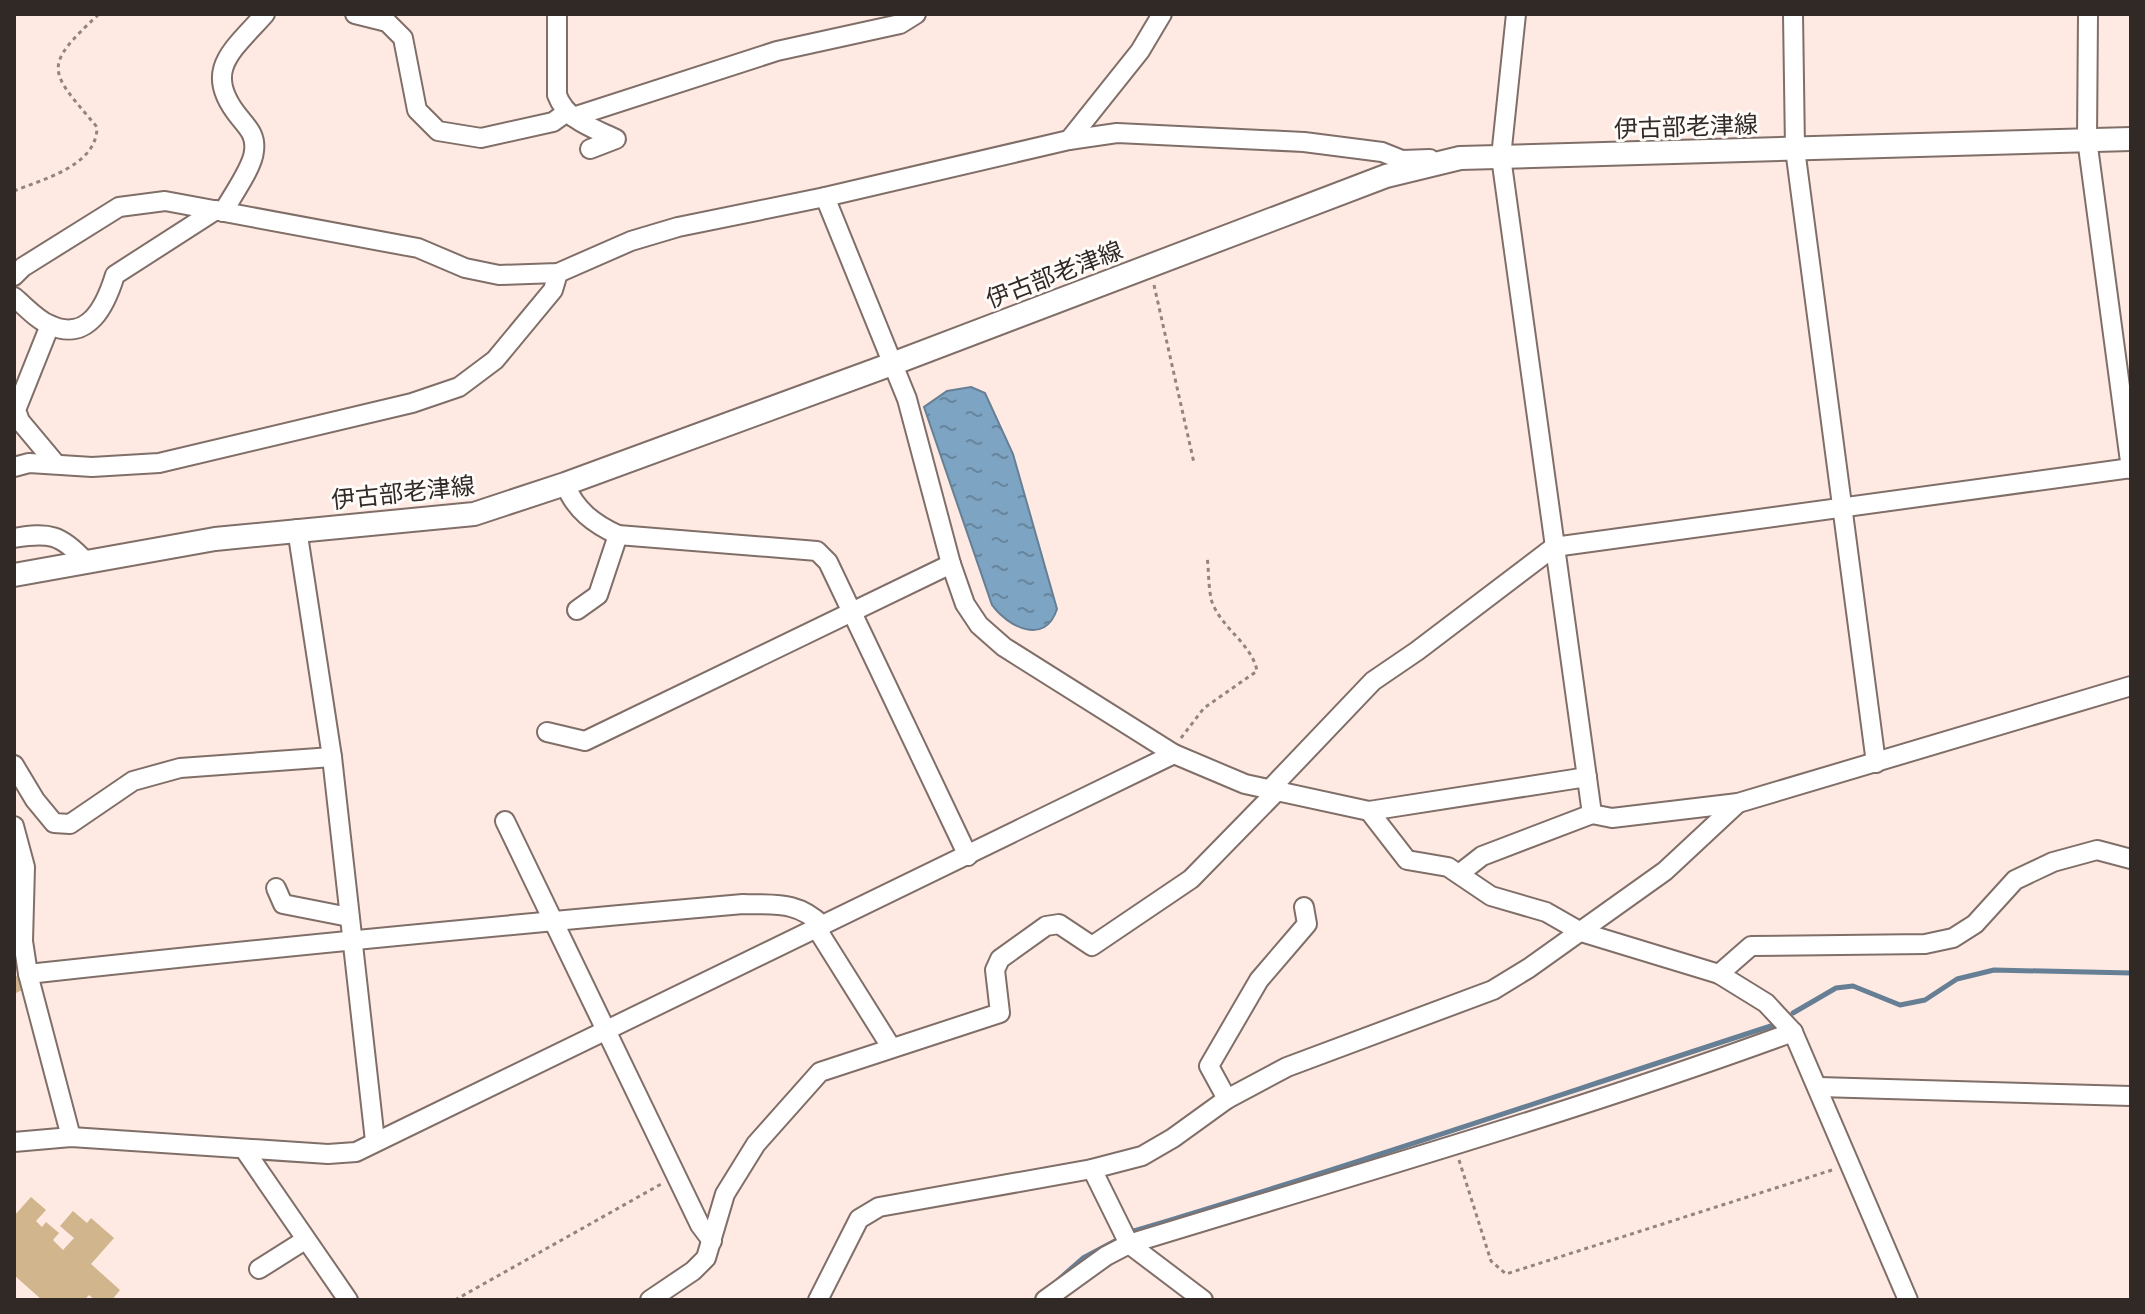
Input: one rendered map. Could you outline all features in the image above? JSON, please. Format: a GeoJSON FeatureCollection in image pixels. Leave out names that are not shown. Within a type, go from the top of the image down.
{"type":"FeatureCollection","features":[{"type":"Feature","properties":{"kind":"main road","name":"伊古部老津線"},"geometry":{"type":"LineString","coordinates":[[14,575],[215,539],[474,514],[565,484],[892,364],[1386,176],[1460,158],[2131,139]]}},
{"type":"Feature","properties":{"kind":"street"},"geometry":{"type":"LineString","coordinates":[[14,297],[50,325],[74,329],[97,318],[109,297],[115,275],[220,211],[254,154],[254,135],[226,101],[220,78],[228,55],[265,14]]}},
{"type":"Feature","properties":{"kind":"street"},"geometry":{"type":"LineString","coordinates":[[355,14],[387,22],[403,38],[417,110],[438,131],[481,138],[553,122],[570,114],[777,51],[900,24],[916,14]]}},
{"type":"Feature","properties":{"kind":"street"},"geometry":{"type":"LineString","coordinates":[[557,14],[557,95],[562,107],[616,139],[590,149]]}},
{"type":"Feature","properties":{"kind":"street"},"geometry":{"type":"LineString","coordinates":[[1069,140],[1140,51],[1162,14]]}},
{"type":"Feature","properties":{"kind":"street"},"geometry":{"type":"LineString","coordinates":[[1516,14],[1501,157],[1592,814]]}},
{"type":"Feature","properties":{"kind":"street"},"geometry":{"type":"LineString","coordinates":[[1793,14],[1795,149],[1876,763]]}},
{"type":"Feature","properties":{"kind":"street"},"geometry":{"type":"LineString","coordinates":[[650,1300],[693,1271],[706,1258],[725,1194],[756,1144],[820,1072],[1000,1013],[995,970],[1000,959],[1046,926],[1059,924],[1092,946],[1152,908],[1191,879],[1373,681],[1554,547],[2131,469],[2087,139],[2088,14]]}},
{"type":"Feature","properties":{"kind":"street"},"geometry":{"type":"LineString","coordinates":[[14,276],[23,267],[119,207],[165,201],[418,248],[465,268],[499,275],[558,273],[631,241],[678,227],[825,197],[1069,140],[1117,133],[1304,142],[1382,152],[1402,160],[1460,158]]}},
{"type":"Feature","properties":{"kind":"street"},"geometry":{"type":"LineString","coordinates":[[825,197],[907,399],[951,564],[965,604],[979,625],[1004,647],[1174,754],[1245,784],[1369,811],[1587,777]]}},
{"type":"Feature","properties":{"kind":"street"},"geometry":{"type":"LineString","coordinates":[[14,467],[29,463],[92,467],[159,463],[412,403],[459,387],[495,360],[553,290],[558,273]]}},
{"type":"Feature","properties":{"kind":"street"},"geometry":{"type":"LineString","coordinates":[[50,325],[15,411],[56,464]]}},
{"type":"Feature","properties":{"kind":"street"},"geometry":{"type":"LineString","coordinates":[[565,484],[571,500],[596,524],[618,535],[817,551],[828,562],[968,856]]}},
{"type":"Feature","properties":{"kind":"street"},"geometry":{"type":"LineString","coordinates":[[297,529],[332,757],[375,1141]]}},
{"type":"Feature","properties":{"kind":"street"},"geometry":{"type":"LineString","coordinates":[[14,538],[42,533],[71,545],[86,562]]}},
{"type":"Feature","properties":{"kind":"street"},"geometry":{"type":"LineString","coordinates":[[577,610],[598,595],[618,535]]}},
{"type":"Feature","properties":{"kind":"street"},"geometry":{"type":"LineString","coordinates":[[547,732],[585,741],[951,564]]}},
{"type":"Feature","properties":{"kind":"street"},"geometry":{"type":"LineString","coordinates":[[1459,874],[1482,856],[1592,814],[1612,818],[1738,803],[2131,686]]}},
{"type":"Feature","properties":{"kind":"street"},"geometry":{"type":"LineString","coordinates":[[14,1142],[71,1137],[328,1154],[356,1152],[1174,754]]}},
{"type":"Feature","properties":{"kind":"street"},"geometry":{"type":"LineString","coordinates":[[14,765],[35,800],[54,823],[70,824],[133,781],[180,768],[332,757]]}},
{"type":"Feature","properties":{"kind":"street"},"geometry":{"type":"LineString","coordinates":[[818,1300],[859,1219],[879,1207],[1092,1169],[1142,1156],[1227,1099],[1287,1067],[1493,990],[1665,871],[1738,803]]}},
{"type":"Feature","properties":{"kind":"street"},"geometry":{"type":"LineString","coordinates":[[1369,811],[1407,860],[1448,867],[1491,896],[1546,912],[1581,932],[1719,974],[1766,1003],[1793,1032],[1908,1300]]}},
{"type":"Feature","properties":{"kind":"street"},"geometry":{"type":"LineString","coordinates":[[505,821],[700,1225],[712,1241]]}},
{"type":"Feature","properties":{"kind":"street"},"geometry":{"type":"LineString","coordinates":[[14,826],[25,867],[23,941],[28,974],[71,1137]]}},
{"type":"Feature","properties":{"kind":"street"},"geometry":{"type":"LineString","coordinates":[[1719,974],[1751,946],[1925,944],[1953,938],[1975,924],[2015,880],[2053,862],[2097,850],[2131,859]]}},
{"type":"Feature","properties":{"kind":"street"},"geometry":{"type":"LineString","coordinates":[[276,888],[283,904],[349,917]]}},
{"type":"Feature","properties":{"kind":"street"},"geometry":{"type":"LineString","coordinates":[[28,974],[351,939],[743,904],[789,905],[810,912],[891,1047]]}},
{"type":"Feature","properties":{"kind":"street"},"geometry":{"type":"LineString","coordinates":[[1227,1099],[1209,1066],[1259,980],[1307,924],[1304,907]]}},
{"type":"Feature","properties":{"kind":"street"},"geometry":{"type":"LineString","coordinates":[[1045,1300],[1106,1256],[1129,1244],[1454,1145],[1793,1032]]}},
{"type":"Feature","properties":{"kind":"street"},"geometry":{"type":"LineString","coordinates":[[1819,1087],[2131,1096]]}},
{"type":"Feature","properties":{"kind":"street"},"geometry":{"type":"LineString","coordinates":[[244,1149],[348,1300]]}},
{"type":"Feature","properties":{"kind":"street"},"geometry":{"type":"LineString","coordinates":[[1092,1169],[1129,1244],[1203,1300]]}},
{"type":"Feature","properties":{"kind":"street"},"geometry":{"type":"LineString","coordinates":[[259,1269],[305,1240]]}},
{"type":"Feature","properties":{"kind":"path"},"geometry":{"type":"LineString","coordinates":[[14,191],[76,165],[97,139],[97,127],[60,83],[58,60],[68,42],[99,14]]}},
{"type":"Feature","properties":{"kind":"path"},"geometry":{"type":"LineString","coordinates":[[1150,266],[1194,463]]}},
{"type":"Feature","properties":{"kind":"path"},"geometry":{"type":"LineString","coordinates":[[1174,754],[1183,735],[1204,708],[1257,671],[1255,658],[1228,628],[1212,601],[1207,556]]}},
{"type":"Feature","properties":{"kind":"path"},"geometry":{"type":"LineString","coordinates":[[1454,1145],[1491,1261],[1506,1274],[1850,1164]]}},
{"type":"Feature","properties":{"kind":"path"},"geometry":{"type":"LineString","coordinates":[[455,1300],[677,1175]]}},
{"type":"Feature","properties":{"kind":"water"},"geometry":{"type":"Polygon","coordinates":[[[971,387],[985,393],[1013,454],[1057,609],[1044,627],[1035,630],[1016,626],[992,605],[924,407],[947,391],[971,387]]]}},
{"type":"Feature","properties":{"kind":"building"},"geometry":{"type":"Polygon","coordinates":[[[14,972],[24,989],[14,994],[14,972]]]}},
{"type":"Feature","properties":{"kind":"building"},"geometry":{"type":"Polygon","coordinates":[[[31,1197],[46,1210],[36,1221],[42,1227],[46,1222],[59,1233],[53,1240],[63,1250],[74,1238],[60,1226],[73,1211],[87,1223],[91,1218],[114,1238],[91,1264],[120,1290],[112,1300],[95,1300],[89,1295],[84,1300],[42,1300],[14,1275],[14,1216],[31,1197]]]}},
{"type":"Feature","properties":{"kind":"waterway"},"geometry":{"type":"LineString","coordinates":[[1793,1013],[1836,988],[1853,986],[1900,1005],[1925,1000],[1957,979],[1994,970],[2131,973]]}},
{"type":"Feature","properties":{"kind":"waterway"},"geometry":{"type":"LineString","coordinates":[[1134,1231],[1774,1025]]}},
{"type":"Feature","properties":{"kind":"waterway"},"geometry":{"type":"LineString","coordinates":[[1057,1281],[1083,1258],[1115,1241]]}}]}
